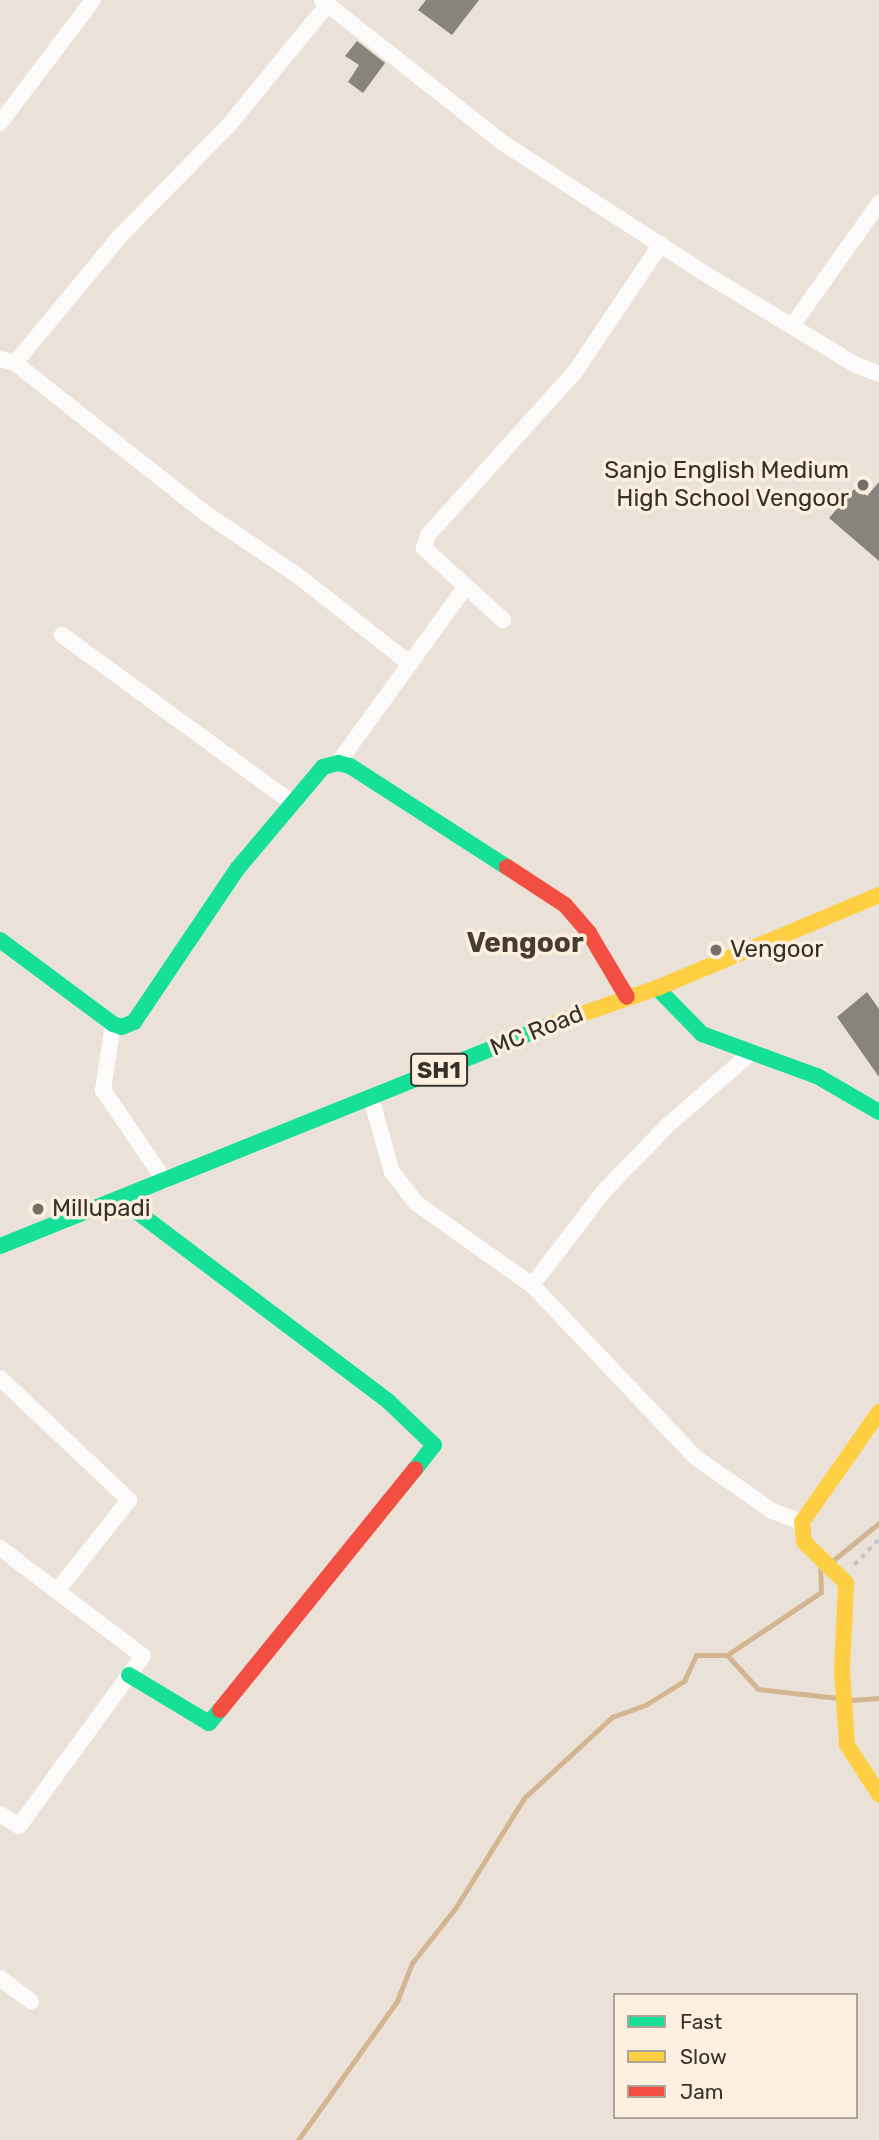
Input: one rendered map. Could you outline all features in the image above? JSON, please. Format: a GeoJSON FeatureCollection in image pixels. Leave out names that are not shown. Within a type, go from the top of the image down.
{"type":"FeatureCollection","features":[{"type":"Feature","properties":{"kind":"street"},"geometry":{"type":"LineString","coordinates":[[0,123],[93,0]]}},
{"type":"Feature","properties":{"kind":"street"},"geometry":{"type":"LineString","coordinates":[[410,664],[297,575],[205,513],[8,361],[121,235],[229,125],[325,2],[503,143],[792,326],[879,374]]}},
{"type":"Feature","properties":{"kind":"street"},"geometry":{"type":"LineString","coordinates":[[792,326],[879,203]]}},
{"type":"Feature","properties":{"kind":"street"},"geometry":{"type":"LineString","coordinates":[[503,620],[424,548],[428,535],[576,372],[661,244]]}},
{"type":"Feature","properties":{"kind":"street"},"geometry":{"type":"LineString","coordinates":[[338,763],[466,586]]}},
{"type":"Feature","properties":{"kind":"street"},"geometry":{"type":"LineString","coordinates":[[62,635],[291,802]]}},
{"type":"Feature","properties":{"kind":"street"},"geometry":{"type":"LineString","coordinates":[[0,940],[113,1024],[122,1027],[134,1022],[149,1006],[238,868],[323,767],[338,763],[349,766],[565,905],[589,933],[627,997]]}},
{"type":"Feature","properties":{"kind":"street","name":"MC Road"},"geometry":{"type":"LineString","coordinates":[[0,1246],[627,997],[657,988],[879,895]]}},
{"type":"Feature","properties":{"kind":"street"},"geometry":{"type":"LineString","coordinates":[[657,988],[702,1034],[817,1076],[879,1112]]}},
{"type":"Feature","properties":{"kind":"street"},"geometry":{"type":"LineString","coordinates":[[113,1024],[103,1090],[165,1181]]}},
{"type":"Feature","properties":{"kind":"street"},"geometry":{"type":"LineString","coordinates":[[532,1284],[605,1190],[668,1125],[752,1052]]}},
{"type":"Feature","properties":{"kind":"street"},"geometry":{"type":"LineString","coordinates":[[371,1098],[392,1172],[416,1203],[532,1284],[695,1457],[772,1511],[802,1522]]}},
{"type":"Feature","properties":{"kind":"street"},"geometry":{"type":"LineString","coordinates":[[120,1199],[389,1402],[434,1445],[209,1723],[130,1675]]}},
{"type":"Feature","properties":{"kind":"street"},"geometry":{"type":"LineString","coordinates":[[0,1378],[129,1500],[57,1591]]}},
{"type":"Feature","properties":{"kind":"street"},"geometry":{"type":"LineString","coordinates":[[879,1412],[802,1522],[804,1542],[846,1583],[842,1671],[847,1745],[879,1794]]}},
{"type":"Feature","properties":{"kind":"street"},"geometry":{"type":"LineString","coordinates":[[0,1548],[143,1656],[19,1826],[0,1814]]}},
{"type":"Feature","properties":{"kind":"street"},"geometry":{"type":"LineString","coordinates":[[0,1979],[31,2001]]}},
{"type":"Feature","properties":{"kind":"path"},"geometry":{"type":"LineString","coordinates":[[846,1583],[856,1559],[879,1539]]}},
{"type":"Feature","properties":{"kind":"building"},"geometry":{"type":"Polygon","coordinates":[[[426,0],[479,0],[452,35],[418,10],[426,0]]]}},
{"type":"Feature","properties":{"kind":"building"},"geometry":{"type":"Polygon","coordinates":[[[357,41],[385,63],[363,93],[348,82],[359,65],[345,56],[357,41]]]}},
{"type":"Feature","properties":{"kind":"building"},"geometry":{"type":"Polygon","coordinates":[[[879,482],[879,561],[829,518],[856,487],[867,496],[879,482]]]}},
{"type":"Feature","properties":{"kind":"building"},"geometry":{"type":"Polygon","coordinates":[[[867,992],[879,1009],[879,1077],[837,1017],[867,992]]]}},
{"type":"Feature","properties":{"kind":"waterway"},"geometry":{"type":"LineString","coordinates":[[831,1562],[879,1523]]}},
{"type":"Feature","properties":{"kind":"waterway"},"geometry":{"type":"LineString","coordinates":[[727,1655],[821,1592],[820,1569]]}},
{"type":"Feature","properties":{"kind":"waterway"},"geometry":{"type":"LineString","coordinates":[[298,2140],[397,2001],[412,1963],[456,1907],[524,1798],[612,1717],[647,1704],[684,1681],[696,1655],[727,1655],[758,1689],[838,1698]]}},
{"type":"Feature","properties":{"kind":"waterway"},"geometry":{"type":"LineString","coordinates":[[851,1700],[879,1698]]}},
{"type":"Feature","properties":{"kind":"traffic: fast"},"geometry":{"type":"LineString","coordinates":[[0,940],[113,1024],[122,1027],[134,1022],[238,868],[323,767],[338,763],[350,766],[507,867]]}},
{"type":"Feature","properties":{"kind":"traffic: fast"},"geometry":{"type":"LineString","coordinates":[[657,988],[702,1034],[817,1076],[879,1112]]}},
{"type":"Feature","properties":{"kind":"traffic: fast"},"geometry":{"type":"LineString","coordinates":[[0,1246],[550,1025]]}},
{"type":"Feature","properties":{"kind":"traffic: fast"},"geometry":{"type":"LineString","coordinates":[[120,1199],[389,1402],[434,1445],[415,1469]]}},
{"type":"Feature","properties":{"kind":"traffic: fast"},"geometry":{"type":"LineString","coordinates":[[129,1675],[209,1723],[220,1710]]}},
{"type":"Feature","properties":{"kind":"traffic: slow"},"geometry":{"type":"LineString","coordinates":[[550,1025],[657,988],[879,895]]}},
{"type":"Feature","properties":{"kind":"traffic: slow"},"geometry":{"type":"LineString","coordinates":[[879,1412],[802,1522],[804,1542],[846,1583],[842,1671],[847,1745],[879,1794]]}},
{"type":"Feature","properties":{"kind":"traffic: jam"},"geometry":{"type":"LineString","coordinates":[[507,867],[565,905],[589,933],[627,997]]}},
{"type":"Feature","properties":{"kind":"traffic: jam"},"geometry":{"type":"LineString","coordinates":[[220,1710],[415,1469]]}},
{"type":"Feature","properties":{"kind":"place","name":"Sanjo English Medium High School Vengoor"},"geometry":{"type":"Point","coordinates":[863,485]}},
{"type":"Feature","properties":{"kind":"place","name":"Vengoor"},"geometry":{"type":"Point","coordinates":[716,950]}},
{"type":"Feature","properties":{"kind":"place","name":"Millupadi"},"geometry":{"type":"Point","coordinates":[38,1209]}},
{"type":"Feature","properties":{"kind":"district","name":"Vengoor"},"geometry":{"type":"Point","coordinates":[525,943]}}]}
